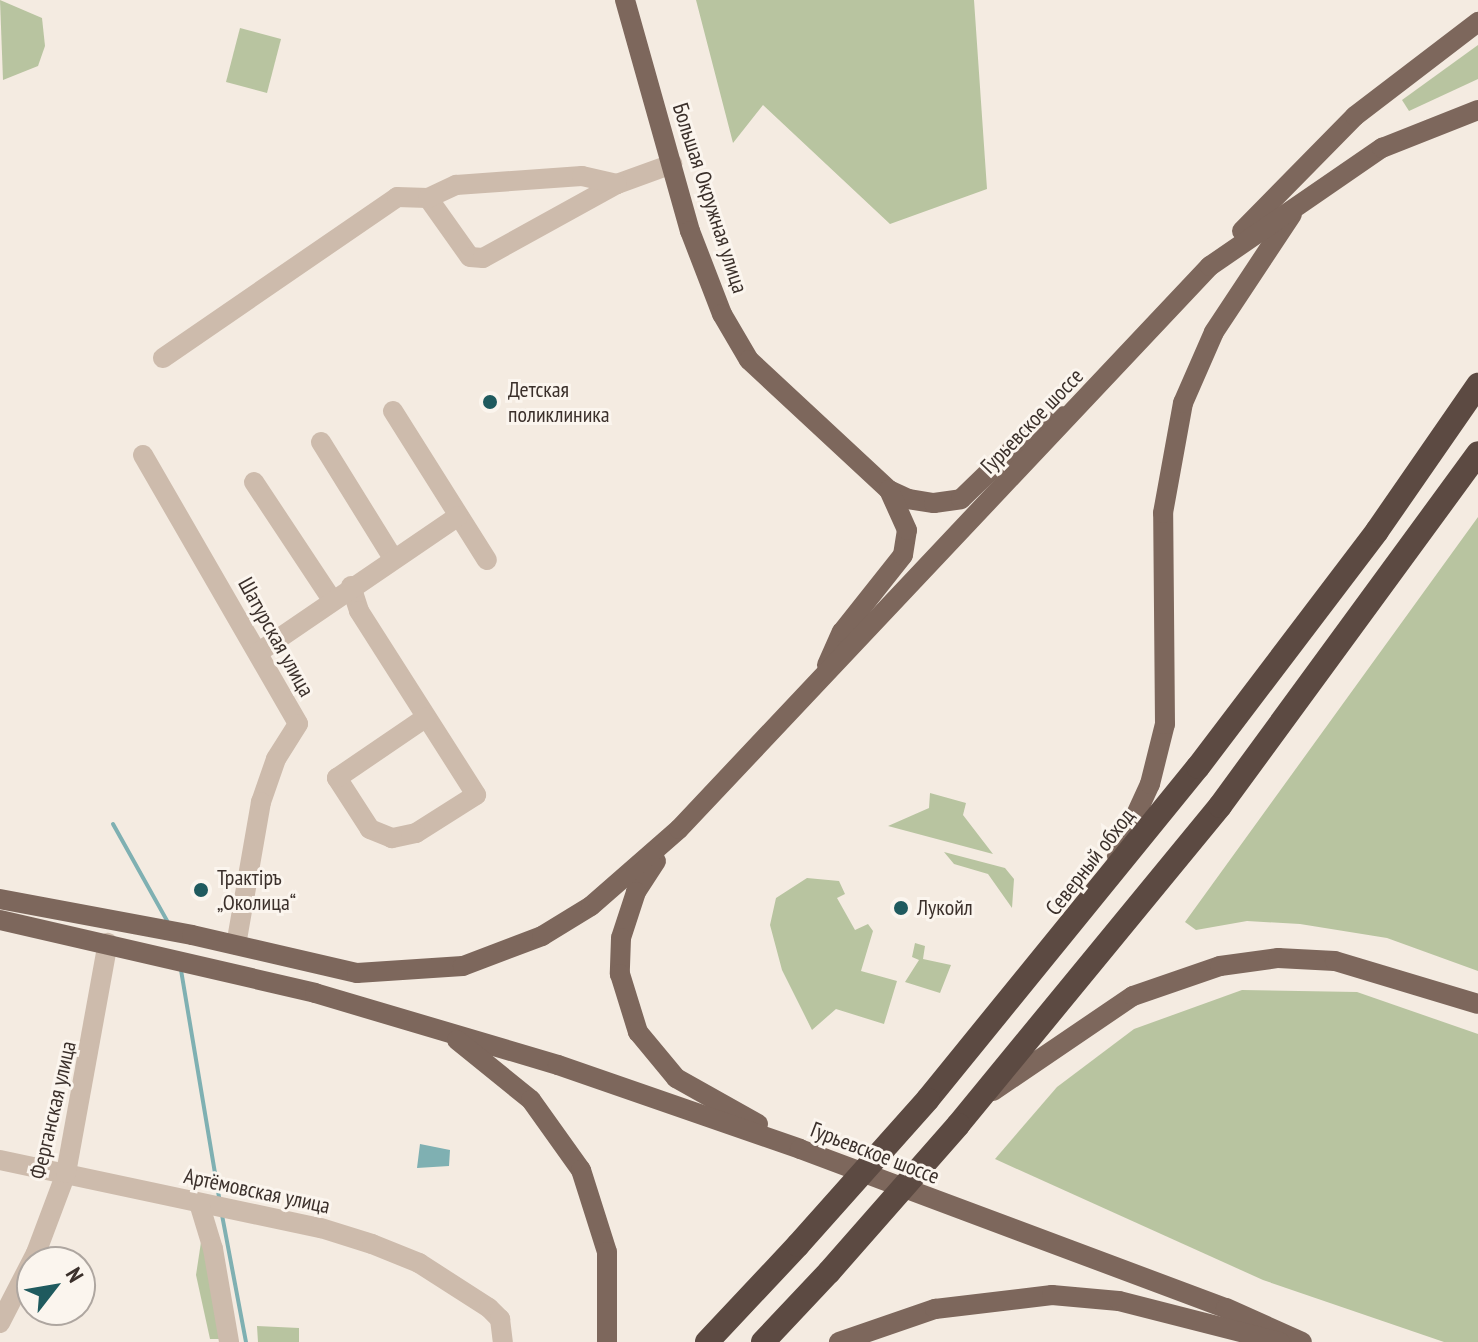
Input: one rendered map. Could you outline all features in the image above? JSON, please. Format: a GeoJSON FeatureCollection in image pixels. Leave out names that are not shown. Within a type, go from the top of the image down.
{"type":"FeatureCollection","features":[{"type":"Feature","properties":{"kind":"highway","name":"Северный обход"},"geometry":{"type":"LineString","coordinates":[[707,1342],[928,1099],[1064,938],[1304,628],[1478,385]]}},
{"type":"Feature","properties":{"kind":"highway"},"geometry":{"type":"LineString","coordinates":[[763,1342],[829,1272],[977,1103],[1220,806],[1478,453]]}},
{"type":"Feature","properties":{"kind":"main road","name":"Большая Окружная улица"},"geometry":{"type":"LineString","coordinates":[[625,0],[672,164],[722,314],[749,360],[889,490]]}},
{"type":"Feature","properties":{"kind":"main road"},"geometry":{"type":"LineString","coordinates":[[1210,266],[1346,124],[1478,22]]}},
{"type":"Feature","properties":{"kind":"main road","name":"Гурьевское шоссе"},"geometry":{"type":"LineString","coordinates":[[674,835],[1210,266],[1305,198],[1414,131],[1478,110]]}},
{"type":"Feature","properties":{"kind":"main road"},"geometry":{"type":"LineString","coordinates":[[1064,938],[1120,851],[1161,749],[1168,689],[1163,513],[1183,403],[1197,365],[1232,301],[1305,198]]}},
{"type":"Feature","properties":{"kind":"main road"},"geometry":{"type":"LineString","coordinates":[[889,490],[922,502],[961,499],[1028,434],[1077,409]]}},
{"type":"Feature","properties":{"kind":"main road"},"geometry":{"type":"LineString","coordinates":[[821,677],[842,632],[903,555],[907,530],[889,490]]}},
{"type":"Feature","properties":{"kind":"main road"},"geometry":{"type":"LineString","coordinates":[[0,899],[166,929],[357,973],[463,966],[507,952],[566,923],[674,835]]}},
{"type":"Feature","properties":{"kind":"main road"},"geometry":{"type":"LineString","coordinates":[[674,835],[636,892],[621,938],[620,974],[638,1032],[676,1078],[800,1149]]}},
{"type":"Feature","properties":{"kind":"main road"},"geometry":{"type":"LineString","coordinates":[[0,920],[108,943],[425,1023],[505,1075],[551,1124],[574,1158],[591,1194],[607,1252],[607,1342]]}},
{"type":"Feature","properties":{"kind":"main road"},"geometry":{"type":"LineString","coordinates":[[977,1103],[1114,1007],[1166,982],[1220,966],[1278,958],[1335,961],[1478,1004]]}},
{"type":"Feature","properties":{"kind":"main road","name":"Гурьевское шоссе"},"geometry":{"type":"LineString","coordinates":[[425,1023],[800,1149],[1226,1308],[1302,1342]]}},
{"type":"Feature","properties":{"kind":"main road"},"geometry":{"type":"LineString","coordinates":[[839,1342],[935,1309],[1052,1295],[1119,1301],[1280,1342]]}},
{"type":"Feature","properties":{"kind":"street"},"geometry":{"type":"LineString","coordinates":[[428,198],[470,257],[483,258],[617,184],[672,164]]}},
{"type":"Feature","properties":{"kind":"street"},"geometry":{"type":"LineString","coordinates":[[163,358],[397,197],[428,198],[456,185],[582,176],[617,184]]}},
{"type":"Feature","properties":{"kind":"street"},"geometry":{"type":"LineString","coordinates":[[393,411],[487,560]]}},
{"type":"Feature","properties":{"kind":"street"},"geometry":{"type":"LineString","coordinates":[[321,442],[393,558]]}},
{"type":"Feature","properties":{"kind":"street","name":"Шатурская улица"},"geometry":{"type":"LineString","coordinates":[[143,455],[298,724],[276,759],[261,802],[246,948]]}},
{"type":"Feature","properties":{"kind":"street"},"geometry":{"type":"LineString","coordinates":[[254,482],[332,600]]}},
{"type":"Feature","properties":{"kind":"street"},"geometry":{"type":"LineString","coordinates":[[259,652],[351,586],[458,516]]}},
{"type":"Feature","properties":{"kind":"street"},"geometry":{"type":"LineString","coordinates":[[351,586],[359,611],[476,795],[416,833],[392,838],[370,829],[337,778],[425,718]]}},
{"type":"Feature","properties":{"kind":"street","name":"Ферганская улица"},"geometry":{"type":"LineString","coordinates":[[0,1323],[36,1253],[66,1173],[108,943]]}},
{"type":"Feature","properties":{"kind":"street","name":"Артёмовская улица"},"geometry":{"type":"LineString","coordinates":[[0,1160],[239,1210],[372,1244],[419,1263],[489,1308],[500,1319],[503,1342]]}},
{"type":"Feature","properties":{"kind":"street"},"geometry":{"type":"LineString","coordinates":[[203,1204],[229,1342]]}},
{"type":"Feature","properties":{"kind":"green space"},"geometry":{"type":"Polygon","coordinates":[[[0,0],[42,18],[45,46],[38,66],[3,80],[0,0]]]}},
{"type":"Feature","properties":{"kind":"green space"},"geometry":{"type":"Polygon","coordinates":[[[696,0],[974,0],[987,189],[890,224],[763,105],[733,143],[696,0]]]}},
{"type":"Feature","properties":{"kind":"green space"},"geometry":{"type":"Polygon","coordinates":[[[240,28],[281,39],[267,93],[226,82],[240,28]]]}},
{"type":"Feature","properties":{"kind":"green space"},"geometry":{"type":"Polygon","coordinates":[[[1478,45],[1478,79],[1409,111],[1402,100],[1478,45]]]}},
{"type":"Feature","properties":{"kind":"green space"},"geometry":{"type":"Polygon","coordinates":[[[1478,517],[1478,971],[1387,938],[1300,924],[1247,921],[1196,930],[1185,922],[1478,517]]]}},
{"type":"Feature","properties":{"kind":"green space"},"geometry":{"type":"Polygon","coordinates":[[[930,793],[966,803],[963,815],[993,854],[888,826],[929,808],[930,793]]]}},
{"type":"Feature","properties":{"kind":"green space"},"geometry":{"type":"Polygon","coordinates":[[[944,852],[1005,868],[1014,879],[1012,908],[988,874],[954,864],[944,852]]]}},
{"type":"Feature","properties":{"kind":"green space"},"geometry":{"type":"Polygon","coordinates":[[[807,878],[839,881],[845,894],[837,898],[855,930],[868,924],[873,931],[861,971],[897,981],[884,1024],[836,1009],[812,1030],[782,970],[770,925],[776,898],[807,878]]]}},
{"type":"Feature","properties":{"kind":"green space"},"geometry":{"type":"Polygon","coordinates":[[[915,943],[925,946],[923,959],[951,965],[940,993],[905,982],[919,960],[912,957],[915,943]]]}},
{"type":"Feature","properties":{"kind":"green space"},"geometry":{"type":"Polygon","coordinates":[[[1242,990],[1357,992],[1478,1034],[1478,1342],[1444,1342],[1263,1280],[995,1159],[1057,1087],[1134,1029],[1242,990]]]}},
{"type":"Feature","properties":{"kind":"green space"},"geometry":{"type":"Polygon","coordinates":[[[203,1229],[228,1339],[210,1339],[196,1275],[203,1229]]]}},
{"type":"Feature","properties":{"kind":"green space"},"geometry":{"type":"Polygon","coordinates":[[[257,1326],[299,1328],[299,1342],[258,1342],[257,1326]]]}},
{"type":"Feature","properties":{"kind":"water"},"geometry":{"type":"Polygon","coordinates":[[[420,1144],[450,1150],[449,1166],[417,1168],[420,1144]]]}},
{"type":"Feature","properties":{"kind":"waterway"},"geometry":{"type":"LineString","coordinates":[[113,824],[169,924]]}},
{"type":"Feature","properties":{"kind":"waterway"},"geometry":{"type":"LineString","coordinates":[[181,970],[219,1198]]}},
{"type":"Feature","properties":{"kind":"waterway"},"geometry":{"type":"LineString","coordinates":[[222,1215],[246,1342]]}},
{"type":"Feature","properties":{"kind":"place","name":"Детская поликлиника"},"geometry":{"type":"Point","coordinates":[490,402]}},
{"type":"Feature","properties":{"kind":"place","name":"Трактiръ „Околица“"},"geometry":{"type":"Point","coordinates":[201,890]}},
{"type":"Feature","properties":{"kind":"place","name":"Лукойл"},"geometry":{"type":"Point","coordinates":[901,908]}}]}
